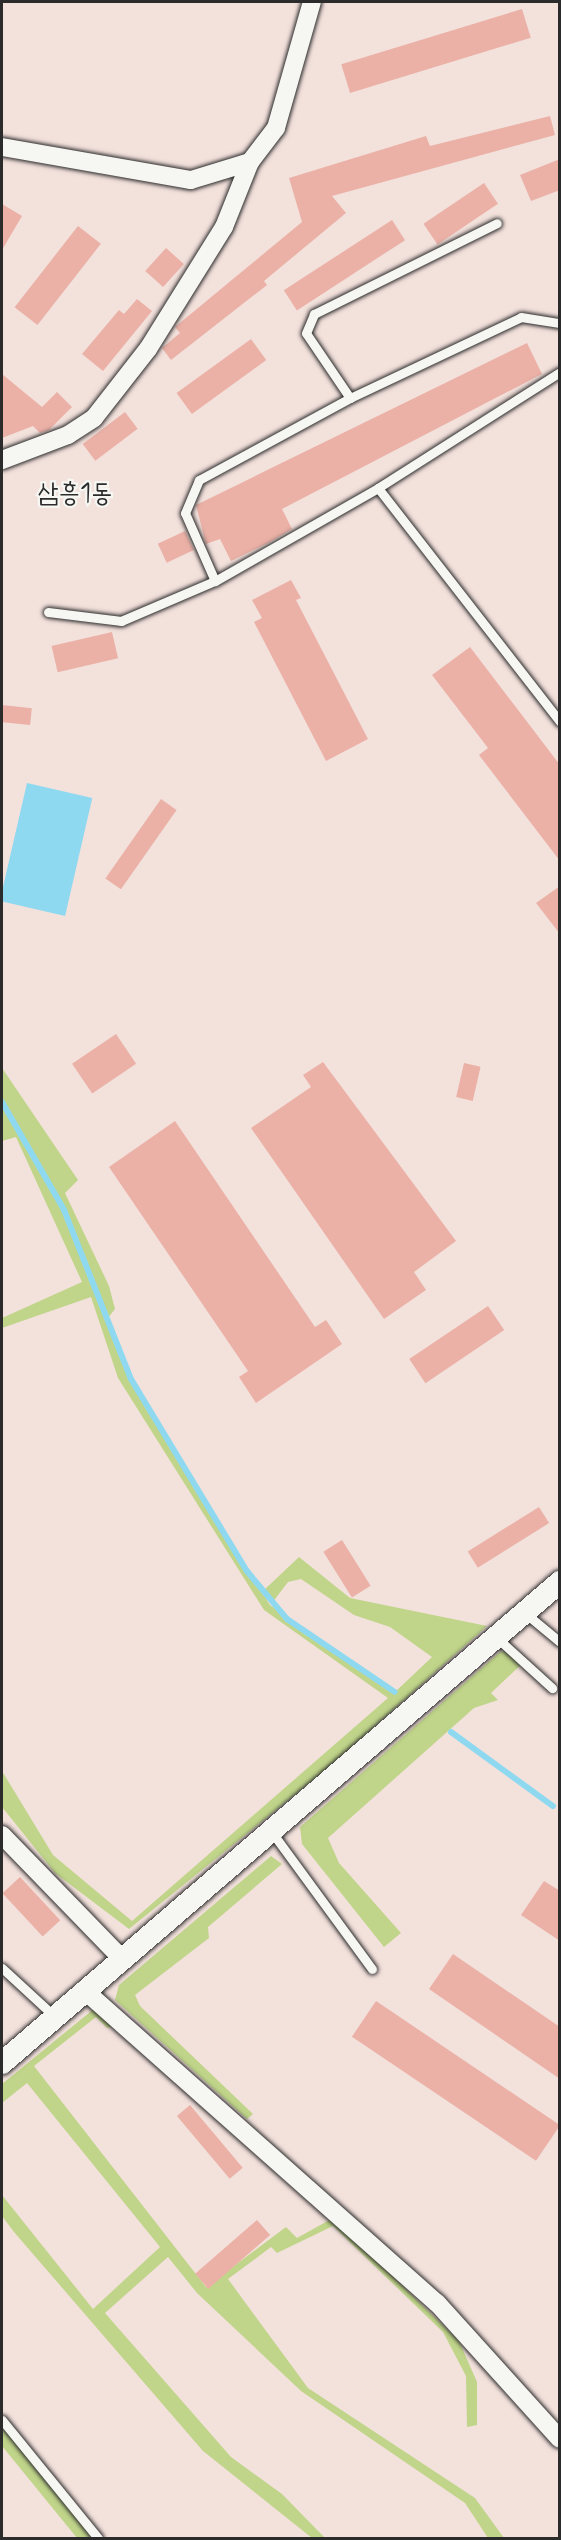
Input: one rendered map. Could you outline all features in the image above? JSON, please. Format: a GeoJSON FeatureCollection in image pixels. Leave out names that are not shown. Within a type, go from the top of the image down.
{"type":"FeatureCollection","features":[{"type":"Feature","properties":{"kind":"street"},"geometry":{"type":"LineString","coordinates":[[2,460],[68,435],[112,400],[224,226],[250,162],[276,128],[312,2]]}},
{"type":"Feature","properties":{"kind":"street"},"geometry":{"type":"LineString","coordinates":[[2,147],[191,180],[250,162]]}},
{"type":"Feature","properties":{"kind":"street"},"geometry":{"type":"LineString","coordinates":[[2,2062],[560,1582]]}},
{"type":"Feature","properties":{"kind":"street"},"geometry":{"type":"LineString","coordinates":[[2,1835],[121,1958]]}},
{"type":"Feature","properties":{"kind":"street"},"geometry":{"type":"LineString","coordinates":[[84,1990],[437,2303],[560,2439]]}},
{"type":"Feature","properties":{"kind":"lane"},"geometry":{"type":"LineString","coordinates":[[350,398],[306,333],[314,314],[497,223]]}},
{"type":"Feature","properties":{"kind":"lane"},"geometry":{"type":"LineString","coordinates":[[215,581],[189,527],[190,490],[199,480],[350,398],[521,317],[558,320]]}},
{"type":"Feature","properties":{"kind":"lane"},"geometry":{"type":"LineString","coordinates":[[48,612],[121,621],[215,581],[378,488],[560,372]]}},
{"type":"Feature","properties":{"kind":"lane"},"geometry":{"type":"LineString","coordinates":[[378,488],[560,722]]}},
{"type":"Feature","properties":{"kind":"lane"},"geometry":{"type":"LineString","coordinates":[[524,1611],[560,1642]]}},
{"type":"Feature","properties":{"kind":"lane"},"geometry":{"type":"LineString","coordinates":[[495,1636],[552,1689]]}},
{"type":"Feature","properties":{"kind":"lane"},"geometry":{"type":"LineString","coordinates":[[271,1831],[372,1969]]}},
{"type":"Feature","properties":{"kind":"lane"},"geometry":{"type":"LineString","coordinates":[[2,1968],[54,2016]]}},
{"type":"Feature","properties":{"kind":"lane"},"geometry":{"type":"LineString","coordinates":[[2,2420],[98,2538]]}},
{"type":"Feature","properties":{"kind":"green space"},"geometry":{"type":"Polygon","coordinates":[[[2,1068],[78,1180],[65,1193],[109,1286],[115,1309],[107,1319],[66,1209],[2,1099],[2,1068]]]}},
{"type":"Feature","properties":{"kind":"green space"},"geometry":{"type":"Polygon","coordinates":[[[2,1104],[63,1210],[130,1380],[270,1605],[394,1693],[432,1657],[390,1627],[354,1615],[301,1579],[288,1582],[272,1603],[263,1591],[299,1557],[350,1598],[487,1626],[329,1767],[129,1929],[55,1873],[2,1807],[2,1771],[53,1855],[132,1921],[388,1698],[264,1610],[118,1378],[91,1297],[2,1328],[2,1318],[82,1282],[16,1137],[2,1141],[2,1104]]]}},
{"type":"Feature","properties":{"kind":"green space"},"geometry":{"type":"Polygon","coordinates":[[[508,1651],[525,1661],[491,1693],[498,1700],[474,1708],[328,1838],[339,1863],[401,1933],[384,1947],[302,1844],[300,1827],[500,1652],[508,1651]]]}},
{"type":"Feature","properties":{"kind":"green space"},"geometry":{"type":"Polygon","coordinates":[[[271,1856],[282,1864],[208,1927],[209,1938],[135,1995],[140,2006],[253,2114],[247,2119],[115,2000],[119,1985],[271,1856]]]}},
{"type":"Feature","properties":{"kind":"green space"},"geometry":{"type":"Polygon","coordinates":[[[95,2008],[115,2026],[107,2028],[96,2017],[34,2066],[206,2287],[286,2227],[297,2238],[333,2218],[459,2341],[477,2382],[477,2425],[467,2427],[466,2376],[443,2332],[333,2226],[277,2253],[271,2247],[228,2279],[308,2388],[475,2498],[504,2538],[488,2538],[465,2503],[301,2391],[197,2293],[168,2257],[105,2313],[231,2457],[282,2494],[325,2538],[312,2538],[203,2451],[14,2232],[2,2216],[2,2195],[93,2309],[160,2247],[27,2083],[2,2103],[2,2084],[95,2008]]]}},
{"type":"Feature","properties":{"kind":"green space"},"geometry":{"type":"Polygon","coordinates":[[[2,2415],[103,2538],[77,2538],[2,2446],[2,2415]]]}},
{"type":"Feature","properties":{"kind":"water"},"geometry":{"type":"Polygon","coordinates":[[[27,783],[92,798],[65,916],[2,901],[2,891],[27,783]]]}},
{"type":"Feature","properties":{"kind":"building"},"geometry":{"type":"Polygon","coordinates":[[[522,9],[531,38],[350,93],[341,64],[522,9]]]}},
{"type":"Feature","properties":{"kind":"building"},"geometry":{"type":"Polygon","coordinates":[[[550,116],[555,135],[332,196],[346,213],[264,281],[267,285],[171,360],[162,348],[180,333],[175,327],[302,222],[289,178],[426,136],[430,146],[550,116]]]}},
{"type":"Feature","properties":{"kind":"building"},"geometry":{"type":"Polygon","coordinates":[[[560,159],[560,190],[531,201],[520,175],[560,159]]]}},
{"type":"Feature","properties":{"kind":"building"},"geometry":{"type":"Polygon","coordinates":[[[484,183],[498,204],[437,245],[423,224],[484,183]]]}},
{"type":"Feature","properties":{"kind":"building"},"geometry":{"type":"Polygon","coordinates":[[[2,204],[22,216],[2,250],[2,204]]]}},
{"type":"Feature","properties":{"kind":"building"},"geometry":{"type":"Polygon","coordinates":[[[392,220],[405,240],[297,310],[284,290],[392,220]]]}},
{"type":"Feature","properties":{"kind":"building"},"geometry":{"type":"Polygon","coordinates":[[[78,226],[101,244],[37,325],[15,307],[78,226]]]}},
{"type":"Feature","properties":{"kind":"building"},"geometry":{"type":"Polygon","coordinates":[[[166,248],[184,264],[163,287],[145,271],[166,248]]]}},
{"type":"Feature","properties":{"kind":"building"},"geometry":{"type":"Polygon","coordinates":[[[137,299],[152,311],[103,371],[82,354],[119,310],[124,314],[137,299]]]}},
{"type":"Feature","properties":{"kind":"building"},"geometry":{"type":"Polygon","coordinates":[[[251,339],[266,360],[192,414],[177,393],[251,339]]]}},
{"type":"Feature","properties":{"kind":"building"},"geometry":{"type":"Polygon","coordinates":[[[527,343],[542,374],[282,509],[292,529],[268,543],[231,561],[220,539],[206,544],[196,505],[527,343]]]}},
{"type":"Feature","properties":{"kind":"building"},"geometry":{"type":"Polygon","coordinates":[[[2,374],[42,407],[57,392],[72,407],[49,430],[40,433],[33,426],[2,438],[2,374]]]}},
{"type":"Feature","properties":{"kind":"building"},"geometry":{"type":"Polygon","coordinates":[[[125,412],[138,429],[95,461],[83,444],[125,412]]]}},
{"type":"Feature","properties":{"kind":"building"},"geometry":{"type":"Polygon","coordinates":[[[185,531],[194,550],[167,563],[158,544],[185,531]]]}},
{"type":"Feature","properties":{"kind":"building"},"geometry":{"type":"Polygon","coordinates":[[[291,580],[301,598],[296,600],[368,739],[326,761],[254,622],[262,618],[252,600],[291,580]]]}},
{"type":"Feature","properties":{"kind":"building"},"geometry":{"type":"Polygon","coordinates":[[[112,632],[118,658],[58,672],[52,646],[112,632]]]}},
{"type":"Feature","properties":{"kind":"building"},"geometry":{"type":"Polygon","coordinates":[[[470,647],[560,765],[560,861],[479,755],[488,748],[432,675],[470,647]]]}},
{"type":"Feature","properties":{"kind":"building"},"geometry":{"type":"Polygon","coordinates":[[[2,705],[32,708],[30,725],[2,722],[2,705]]]}},
{"type":"Feature","properties":{"kind":"building"},"geometry":{"type":"Polygon","coordinates":[[[161,799],[177,810],[121,889],[105,878],[161,799]]]}},
{"type":"Feature","properties":{"kind":"building"},"geometry":{"type":"Polygon","coordinates":[[[560,886],[560,934],[536,903],[560,886]]]}},
{"type":"Feature","properties":{"kind":"building"},"geometry":{"type":"Polygon","coordinates":[[[116,1034],[136,1064],[92,1093],[72,1064],[116,1034]]]}},
{"type":"Feature","properties":{"kind":"building"},"geometry":{"type":"Polygon","coordinates":[[[323,1062],[456,1241],[414,1272],[426,1290],[384,1319],[251,1128],[311,1087],[303,1075],[323,1062]]]}},
{"type":"Feature","properties":{"kind":"building"},"geometry":{"type":"Polygon","coordinates":[[[464,1063],[481,1067],[473,1101],[456,1097],[464,1063]]]}},
{"type":"Feature","properties":{"kind":"building"},"geometry":{"type":"Polygon","coordinates":[[[175,1121],[315,1327],[326,1320],[342,1344],[256,1403],[239,1377],[248,1371],[109,1167],[175,1121]]]}},
{"type":"Feature","properties":{"kind":"building"},"geometry":{"type":"Polygon","coordinates":[[[488,1306],[504,1330],[425,1383],[409,1359],[488,1306]]]}},
{"type":"Feature","properties":{"kind":"building"},"geometry":{"type":"Polygon","coordinates":[[[539,1507],[549,1523],[478,1568],[468,1552],[539,1507]]]}},
{"type":"Feature","properties":{"kind":"building"},"geometry":{"type":"Polygon","coordinates":[[[342,1540],[371,1586],[352,1597],[323,1552],[342,1540]]]}},
{"type":"Feature","properties":{"kind":"building"},"geometry":{"type":"Polygon","coordinates":[[[20,1877],[60,1920],[43,1937],[2,1893],[20,1877]]]}},
{"type":"Feature","properties":{"kind":"building"},"geometry":{"type":"Polygon","coordinates":[[[544,1881],[560,1891],[560,1941],[521,1915],[544,1881]]]}},
{"type":"Feature","properties":{"kind":"building"},"geometry":{"type":"Polygon","coordinates":[[[453,1954],[560,2027],[560,2079],[429,1989],[453,1954]]]}},
{"type":"Feature","properties":{"kind":"building"},"geometry":{"type":"Polygon","coordinates":[[[376,2001],[560,2125],[536,2161],[352,2037],[376,2001]]]}},
{"type":"Feature","properties":{"kind":"building"},"geometry":{"type":"Polygon","coordinates":[[[190,2105],[243,2168],[230,2179],[177,2116],[190,2105]]]}},
{"type":"Feature","properties":{"kind":"building"},"geometry":{"type":"Polygon","coordinates":[[[257,2220],[270,2235],[208,2289],[195,2274],[257,2220]]]}},
{"type":"Feature","properties":{"kind":"waterway"},"geometry":{"type":"LineString","coordinates":[[2,1102],[64,1210],[131,1379],[246,1570],[287,1619],[395,1692]]}},
{"type":"Feature","properties":{"kind":"waterway"},"geometry":{"type":"LineString","coordinates":[[451,1732],[553,1806]]}},
{"type":"Feature","properties":{"kind":"district","name":"삼흥1동"},"geometry":{"type":"Point","coordinates":[75,495]}}]}
